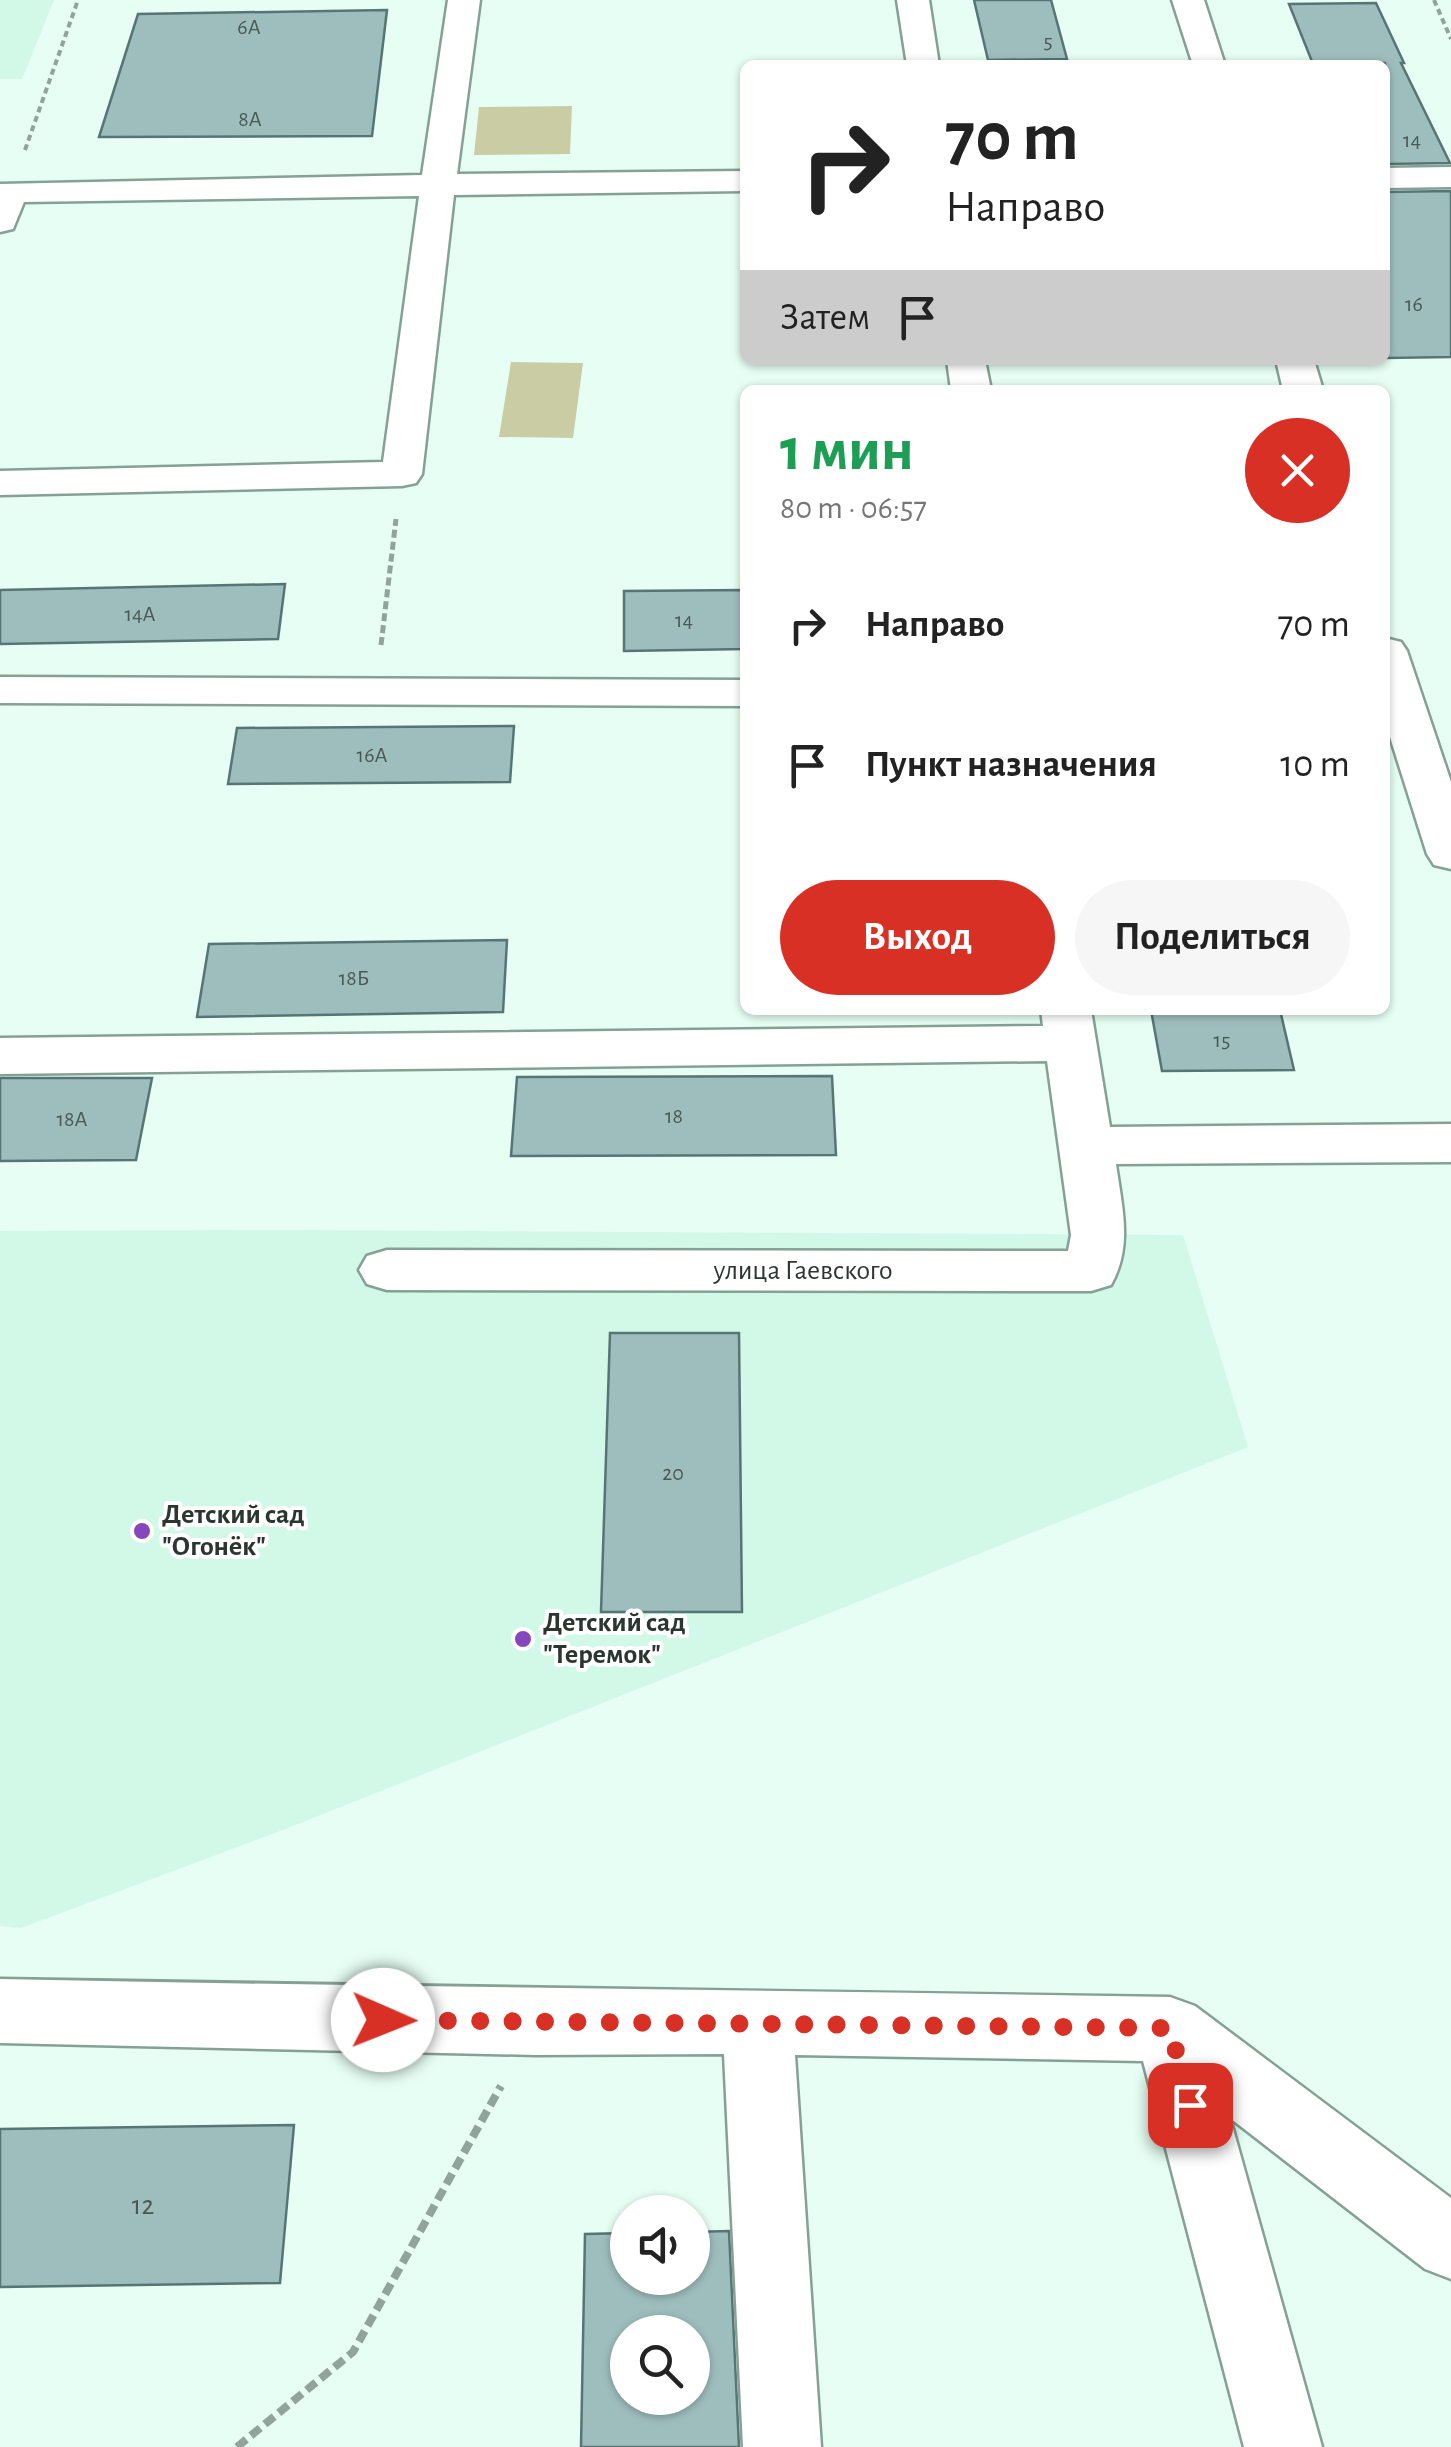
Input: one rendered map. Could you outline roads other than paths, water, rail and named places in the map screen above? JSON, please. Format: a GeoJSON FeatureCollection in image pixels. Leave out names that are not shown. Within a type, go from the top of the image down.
{"type":"FeatureCollection","features":[{"type":"Feature","properties":{"kind":"street"},"geometry":{"type":"LineString","coordinates":[[0,482],[402,474],[464,0]]}},
{"type":"Feature","properties":{"kind":"street"},"geometry":{"type":"LineString","coordinates":[[913,0],[922,60]]}},
{"type":"Feature","properties":{"kind":"street"},"geometry":{"type":"LineString","coordinates":[[1188,0],[1207,60]]}},
{"type":"Feature","properties":{"kind":"street"},"geometry":{"type":"LineString","coordinates":[[1390,178],[1451,177]]}},
{"type":"Feature","properties":{"kind":"street"},"geometry":{"type":"LineString","coordinates":[[5,207],[438,185],[740,181]]}},
{"type":"Feature","properties":{"kind":"street"},"geometry":{"type":"LineString","coordinates":[[1390,666],[1451,854]]}},
{"type":"Feature","properties":{"kind":"street"},"geometry":{"type":"LineString","coordinates":[[0,690],[740,692]]}},
{"type":"Feature","properties":{"kind":"street"},"geometry":{"type":"LineString","coordinates":[[0,1056],[1069,1027]]}},
{"type":"Feature","properties":{"kind":"street","name":"улица Гаевского"},"geometry":{"type":"LineString","coordinates":[[387,1270],[1091,1271],[1099,1235],[1069,1027]]}},
{"type":"Feature","properties":{"kind":"street"},"geometry":{"type":"LineString","coordinates":[[1088,1146],[1451,1144]]}},
{"type":"Feature","properties":{"kind":"street"},"geometry":{"type":"LineString","coordinates":[[0,2012],[536,2024],[758,2022],[1170,2028],[1451,2243]]}},
{"type":"Feature","properties":{"kind":"street"},"geometry":{"type":"LineString","coordinates":[[758,2022],[782,2447]]}},
{"type":"Feature","properties":{"kind":"street"},"geometry":{"type":"LineString","coordinates":[[1170,2028],[1283,2447]]}},
{"type":"Feature","properties":{"kind":"place","name":"Детский сад \"Огонёк\""},"geometry":{"type":"Point","coordinates":[142,1531]}},
{"type":"Feature","properties":{"kind":"place","name":"Детский сад \"Теремок\""},"geometry":{"type":"Point","coordinates":[523,1639]}}]}
